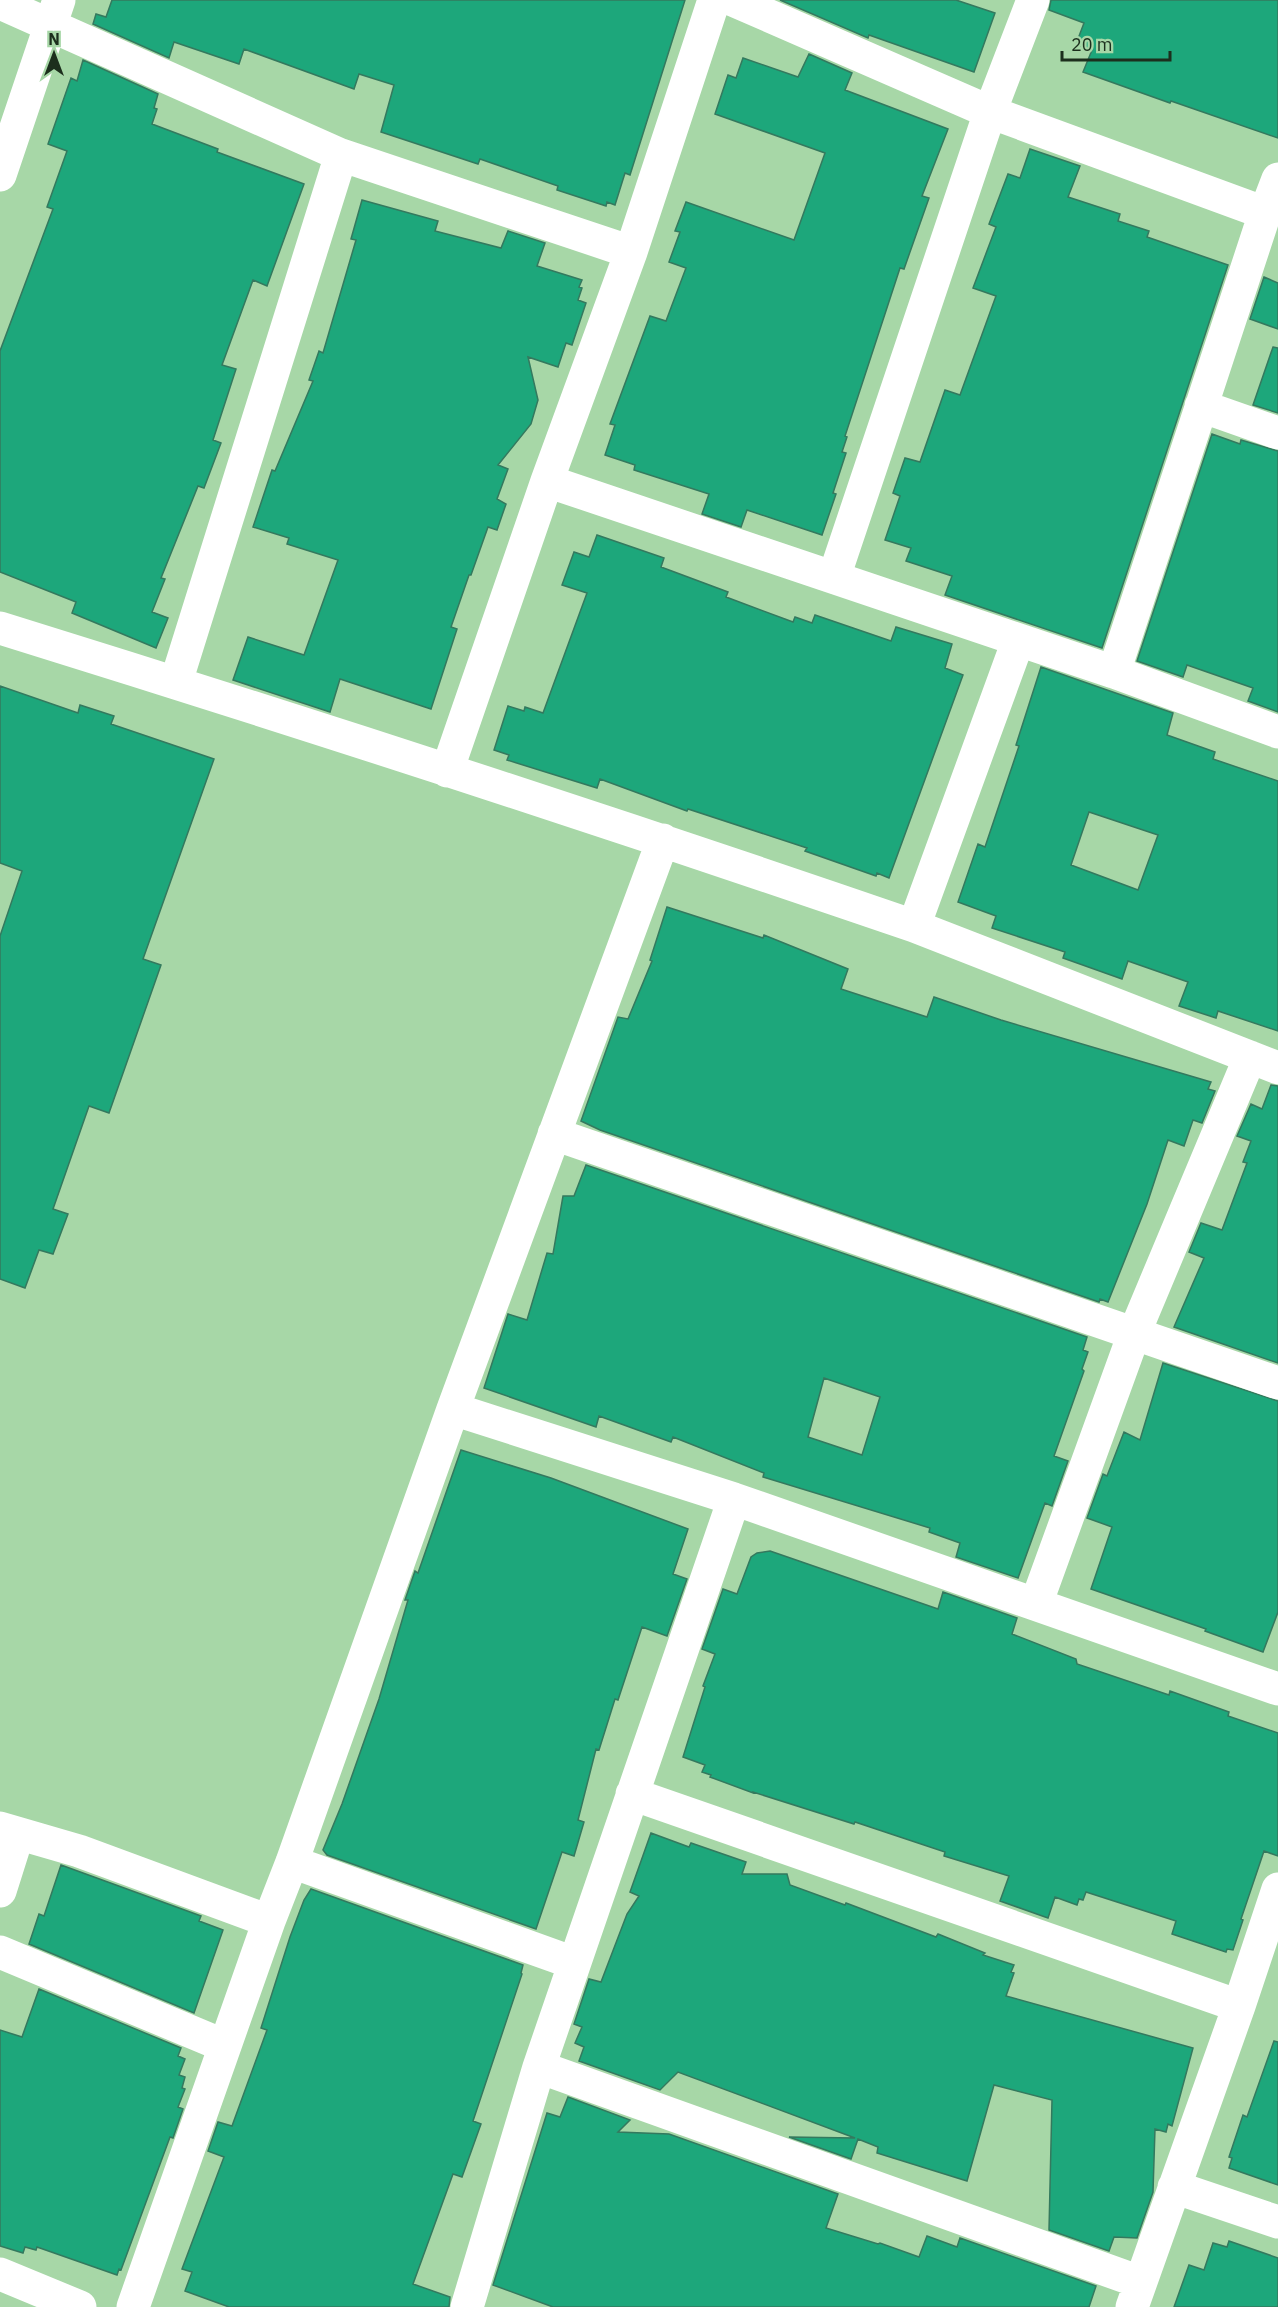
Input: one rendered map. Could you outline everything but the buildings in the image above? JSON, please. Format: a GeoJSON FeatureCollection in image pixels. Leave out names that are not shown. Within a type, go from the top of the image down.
{"type":"FeatureCollection","features":[{"type":"Feature","properties":{"kind":"street"},"geometry":{"type":"LineString","coordinates":[[447,771],[547,481],[631,252],[714,0]]}},
{"type":"Feature","properties":{"kind":"street"},"geometry":{"type":"LineString","coordinates":[[733,0],[990,112],[1264,213]]}},
{"type":"Feature","properties":{"kind":"street"},"geometry":{"type":"LineString","coordinates":[[834,577],[990,112],[1033,0]]}},
{"type":"Feature","properties":{"kind":"street"},"geometry":{"type":"LineString","coordinates":[[0,3],[55,13],[341,154],[631,252]]}},
{"type":"Feature","properties":{"kind":"street"},"geometry":{"type":"LineString","coordinates":[[0,175],[55,13]]}},
{"type":"Feature","properties":{"kind":"street"},"geometry":{"type":"LineString","coordinates":[[176,682],[341,154]]}},
{"type":"Feature","properties":{"kind":"street"},"geometry":{"type":"LineString","coordinates":[[1114,672],[1264,213],[1278,179]]}},
{"type":"Feature","properties":{"kind":"street"},"geometry":{"type":"LineString","coordinates":[[1201,406],[1278,433]]}},
{"type":"Feature","properties":{"kind":"street"},"geometry":{"type":"LineString","coordinates":[[547,481],[1114,672],[1278,732]]}},
{"type":"Feature","properties":{"kind":"street"},"geometry":{"type":"LineString","coordinates":[[0,628],[176,682],[663,840],[914,926],[1264,1062],[1134,1334],[1036,1604]]}},
{"type":"Feature","properties":{"kind":"street"},"geometry":{"type":"LineString","coordinates":[[914,926],[1018,641]]}},
{"type":"Feature","properties":{"kind":"street"},"geometry":{"type":"LineString","coordinates":[[133,2307],[268,1921],[292,1862],[453,1409],[663,840]]}},
{"type":"Feature","properties":{"kind":"street"},"geometry":{"type":"LineString","coordinates":[[554,1134],[1278,1383]]}},
{"type":"Feature","properties":{"kind":"street"},"geometry":{"type":"LineString","coordinates":[[453,1409],[734,1499],[1278,1689]]}},
{"type":"Feature","properties":{"kind":"street"},"geometry":{"type":"LineString","coordinates":[[467,2307],[539,2067],[734,1499]]}},
{"type":"Feature","properties":{"kind":"street"},"geometry":{"type":"LineString","coordinates":[[633,1794],[1239,2006]]}},
{"type":"Feature","properties":{"kind":"street"},"geometry":{"type":"LineString","coordinates":[[0,1891],[9,1831],[78,1851],[268,1921]]}},
{"type":"Feature","properties":{"kind":"street"},"geometry":{"type":"LineString","coordinates":[[292,1862],[574,1963]]}},
{"type":"Feature","properties":{"kind":"street"},"geometry":{"type":"LineString","coordinates":[[539,2067],[1136,2294],[1239,2006],[1278,1889]]}},
{"type":"Feature","properties":{"kind":"street"},"geometry":{"type":"LineString","coordinates":[[0,1952],[225,2046]]}},
{"type":"Feature","properties":{"kind":"street"},"geometry":{"type":"LineString","coordinates":[[1174,2187],[1278,2222]]}},
{"type":"Feature","properties":{"kind":"street"},"geometry":{"type":"LineString","coordinates":[[0,2274],[80,2307]]}}]}
